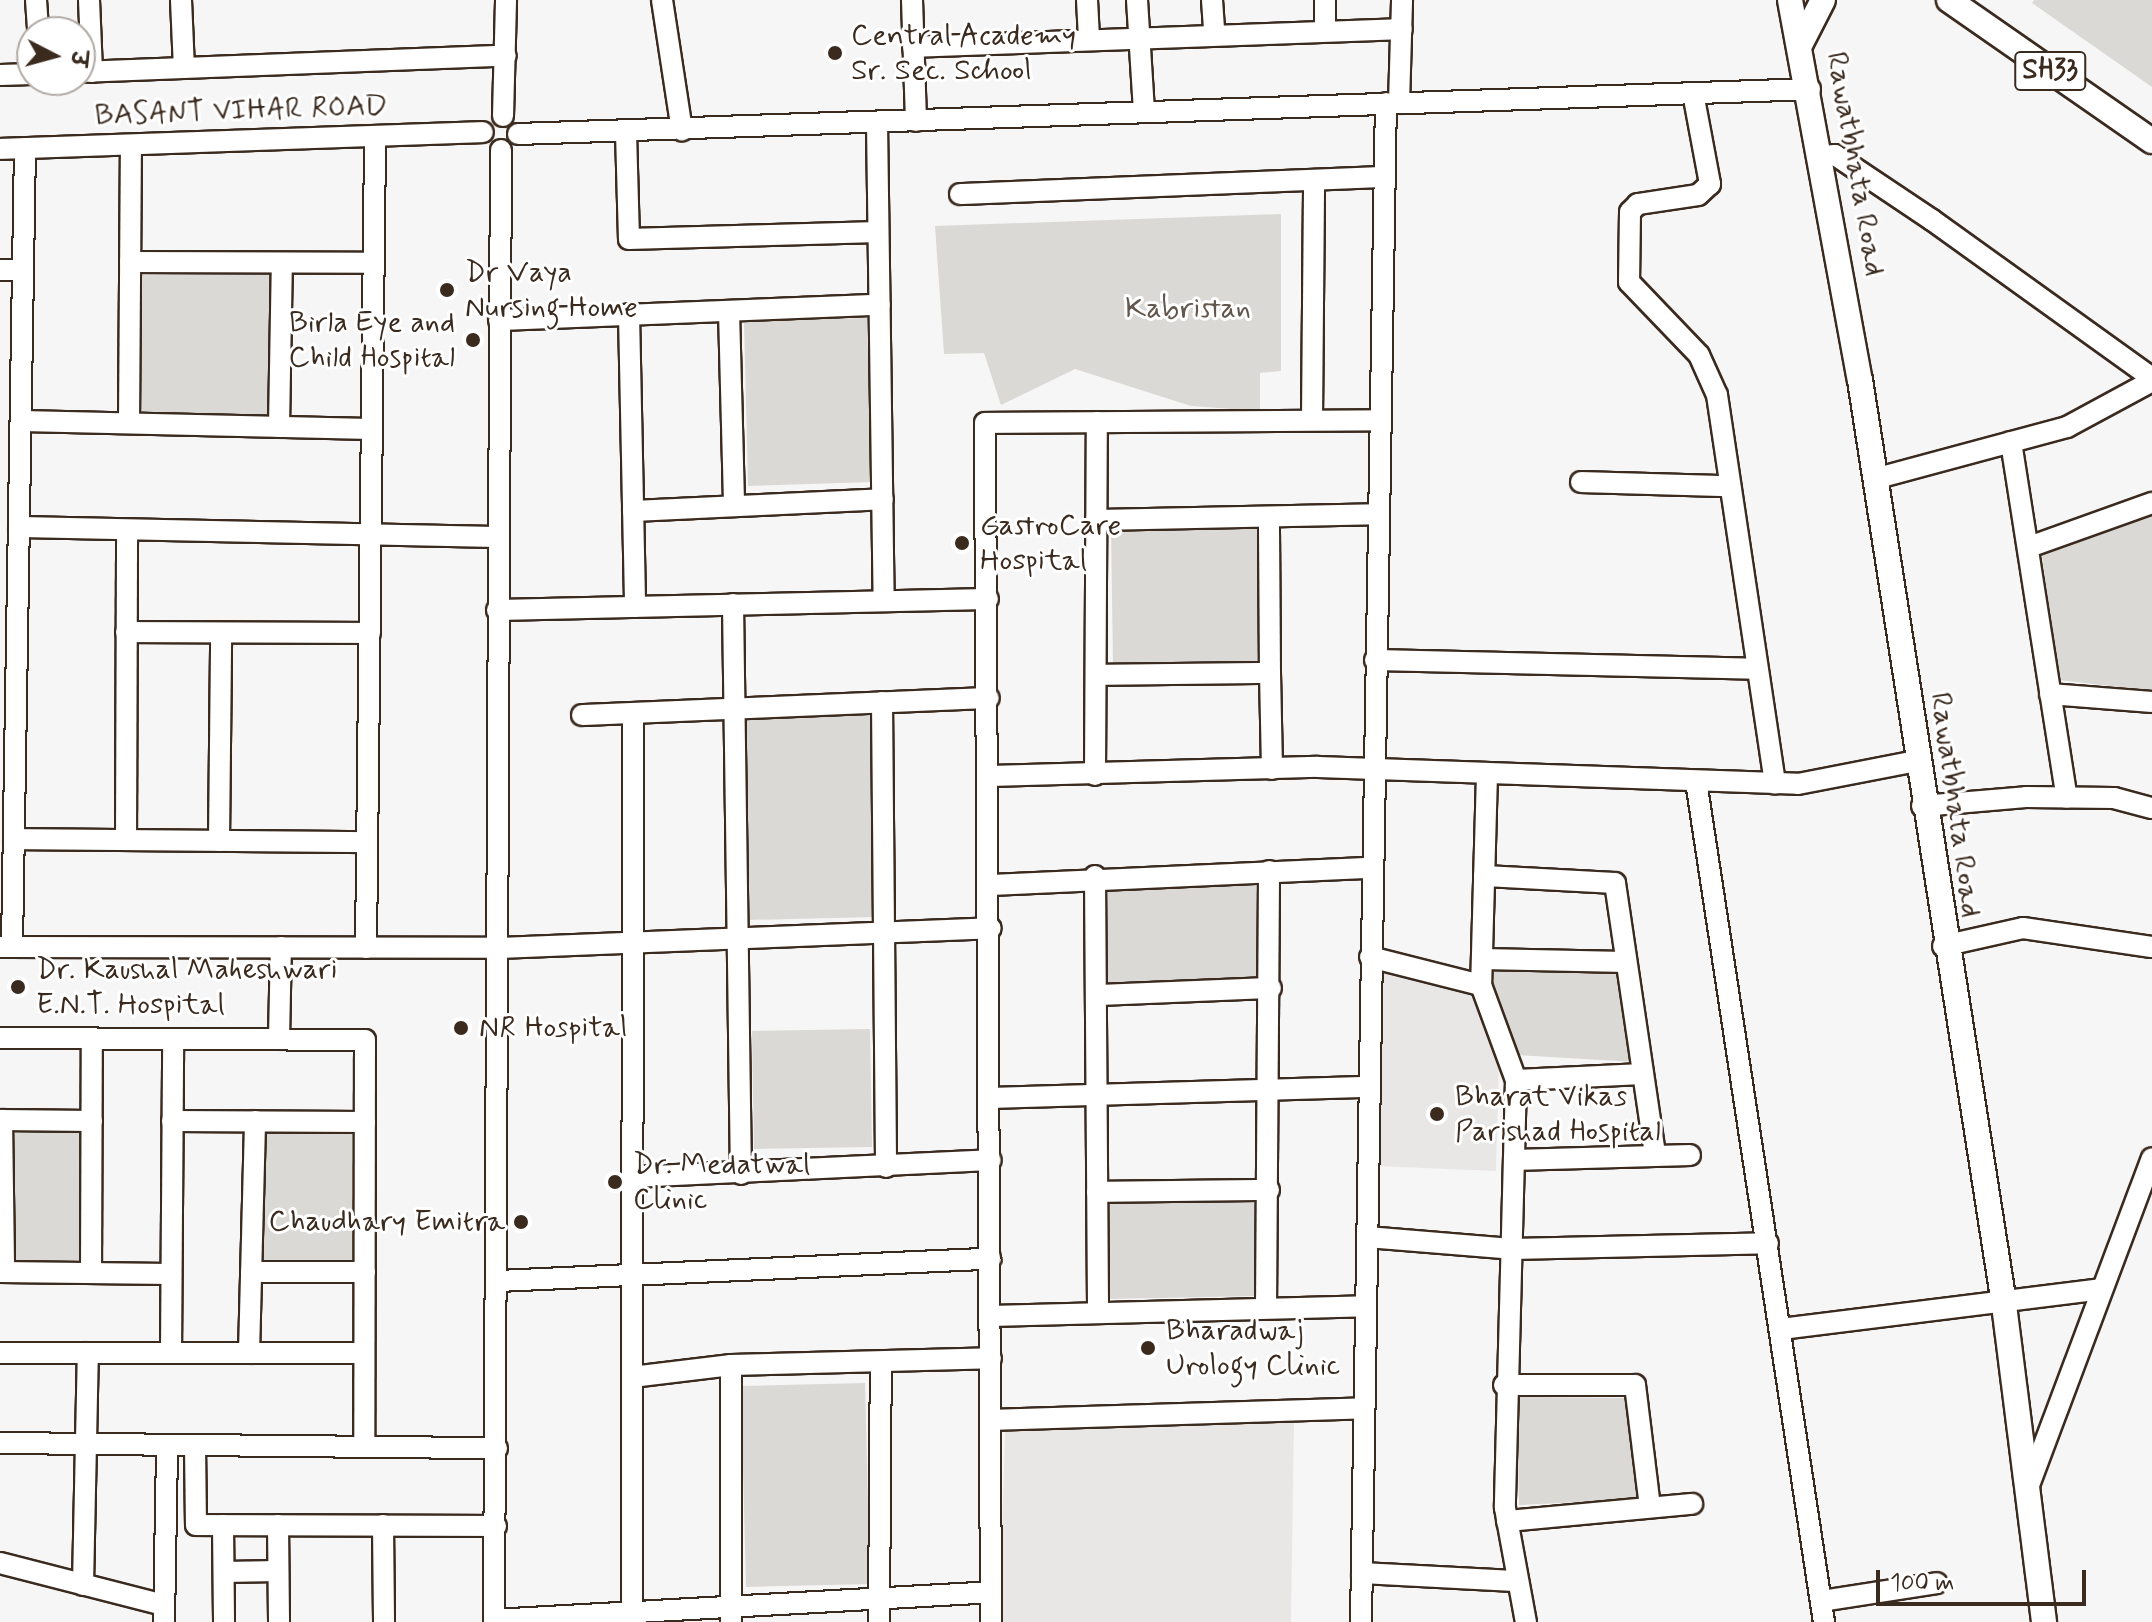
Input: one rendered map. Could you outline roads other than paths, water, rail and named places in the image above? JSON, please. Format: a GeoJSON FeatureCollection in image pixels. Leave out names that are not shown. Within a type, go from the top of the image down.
{"type":"FeatureCollection","features":[{"type":"Feature","properties":{"kind":"main road"},"geometry":{"type":"LineString","coordinates":[[1801,43],[1823,0]]}},
{"type":"Feature","properties":{"kind":"main road","name":"SH33"},"geometry":{"type":"LineString","coordinates":[[1949,0],[2152,141]]}},
{"type":"Feature","properties":{"kind":"main road","name":"Rawatbhata Road"},"geometry":{"type":"LineString","coordinates":[[1795,5],[1823,156],[1943,946],[2003,1297],[2044,1622]]}},
{"type":"Feature","properties":{"kind":"street"},"geometry":{"type":"LineString","coordinates":[[181,0],[184,68]]}},
{"type":"Feature","properties":{"kind":"street"},"geometry":{"type":"LineString","coordinates":[[506,0],[503,116],[518,134]]}},
{"type":"Feature","properties":{"kind":"street"},"geometry":{"type":"LineString","coordinates":[[662,0],[682,130]]}},
{"type":"Feature","properties":{"kind":"street"},"geometry":{"type":"LineString","coordinates":[[912,0],[916,121]]}},
{"type":"Feature","properties":{"kind":"street"},"geometry":{"type":"LineString","coordinates":[[1087,0],[1089,36]]}},
{"type":"Feature","properties":{"kind":"street"},"geometry":{"type":"LineString","coordinates":[[1137,0],[1144,112]]}},
{"type":"Feature","properties":{"kind":"street"},"geometry":{"type":"LineString","coordinates":[[1212,0],[1214,32]]}},
{"type":"Feature","properties":{"kind":"street"},"geometry":{"type":"LineString","coordinates":[[1325,0],[1325,30]]}},
{"type":"Feature","properties":{"kind":"street"},"geometry":{"type":"LineString","coordinates":[[1361,1622],[1372,769],[1384,177],[1402,29],[1402,0]]}},
{"type":"Feature","properties":{"kind":"street"},"geometry":{"type":"LineString","coordinates":[[913,47],[1138,34],[1402,29]]}},
{"type":"Feature","properties":{"kind":"street"},"geometry":{"type":"LineString","coordinates":[[96,72],[506,56]]}},
{"type":"Feature","properties":{"kind":"street"},"geometry":{"type":"LineString","coordinates":[[991,1592],[879,1598],[732,1614],[494,1621],[501,150],[518,134],[1810,89]]}},
{"type":"Feature","properties":{"kind":"street"},"geometry":{"type":"LineString","coordinates":[[1693,93],[1710,184],[1698,195],[1638,204],[1624,241],[1635,296],[1699,355],[1711,377],[1775,784]]}},
{"type":"Feature","properties":{"kind":"street"},"geometry":{"type":"LineString","coordinates":[[501,150],[487,144],[483,132],[503,116]]}},
{"type":"Feature","properties":{"kind":"street"},"geometry":{"type":"LineString","coordinates":[[877,123],[884,601]]}},
{"type":"Feature","properties":{"kind":"street","name":"BASANT VIHAR ROAD"},"geometry":{"type":"LineString","coordinates":[[0,149],[483,132]]}},
{"type":"Feature","properties":{"kind":"street"},"geometry":{"type":"LineString","coordinates":[[626,132],[629,239],[878,232]]}},
{"type":"Feature","properties":{"kind":"street"},"geometry":{"type":"LineString","coordinates":[[366,948],[375,137]]}},
{"type":"Feature","properties":{"kind":"street"},"geometry":{"type":"LineString","coordinates":[[129,423],[131,145]]}},
{"type":"Feature","properties":{"kind":"street"},"geometry":{"type":"LineString","coordinates":[[25,148],[19,527],[8,664],[14,839],[6,947],[498,948],[991,928]]}},
{"type":"Feature","properties":{"kind":"street"},"geometry":{"type":"LineString","coordinates":[[1823,156],[1835,155],[1932,220],[2152,380],[2067,427],[1874,479]]}},
{"type":"Feature","properties":{"kind":"street"},"geometry":{"type":"LineString","coordinates":[[960,194],[1384,177]]}},
{"type":"Feature","properties":{"kind":"street"},"geometry":{"type":"LineString","coordinates":[[1312,420],[1314,180]]}},
{"type":"Feature","properties":{"kind":"street"},"geometry":{"type":"LineString","coordinates":[[130,262],[374,263]]}},
{"type":"Feature","properties":{"kind":"street"},"geometry":{"type":"LineString","coordinates":[[279,427],[282,263]]}},
{"type":"Feature","properties":{"kind":"street"},"geometry":{"type":"LineString","coordinates":[[0,270],[23,270]]}},
{"type":"Feature","properties":{"kind":"street"},"geometry":{"type":"LineString","coordinates":[[499,320],[880,305]]}},
{"type":"Feature","properties":{"kind":"street"},"geometry":{"type":"LineString","coordinates":[[729,311],[734,506]]}},
{"type":"Feature","properties":{"kind":"street"},"geometry":{"type":"LineString","coordinates":[[629,314],[635,607]]}},
{"type":"Feature","properties":{"kind":"street"},"geometry":{"type":"LineString","coordinates":[[991,1622],[991,885],[985,423],[1379,420]]}},
{"type":"Feature","properties":{"kind":"street"},"geometry":{"type":"LineString","coordinates":[[21,421],[372,429]]}},
{"type":"Feature","properties":{"kind":"street"},"geometry":{"type":"LineString","coordinates":[[1095,775],[1097,422]]}},
{"type":"Feature","properties":{"kind":"street"},"geometry":{"type":"LineString","coordinates":[[2011,442],[2067,798]]}},
{"type":"Feature","properties":{"kind":"street"},"geometry":{"type":"LineString","coordinates":[[1581,482],[1728,486]]}},
{"type":"Feature","properties":{"kind":"street"},"geometry":{"type":"LineString","coordinates":[[633,511],[883,499]]}},
{"type":"Feature","properties":{"kind":"street"},"geometry":{"type":"LineString","coordinates":[[2029,547],[2152,503]]}},
{"type":"Feature","properties":{"kind":"street"},"geometry":{"type":"LineString","coordinates":[[1096,520],[1378,514]]}},
{"type":"Feature","properties":{"kind":"street"},"geometry":{"type":"LineString","coordinates":[[1269,517],[1272,769]]}},
{"type":"Feature","properties":{"kind":"street"},"geometry":{"type":"LineString","coordinates":[[19,527],[498,537]]}},
{"type":"Feature","properties":{"kind":"street"},"geometry":{"type":"LineString","coordinates":[[126,840],[127,530]]}},
{"type":"Feature","properties":{"kind":"street"},"geometry":{"type":"LineString","coordinates":[[497,610],[988,599]]}},
{"type":"Feature","properties":{"kind":"street"},"geometry":{"type":"LineString","coordinates":[[733,604],[741,1174]]}},
{"type":"Feature","properties":{"kind":"street"},"geometry":{"type":"LineString","coordinates":[[126,632],[370,633]]}},
{"type":"Feature","properties":{"kind":"street"},"geometry":{"type":"LineString","coordinates":[[219,841],[221,633]]}},
{"type":"Feature","properties":{"kind":"street"},"geometry":{"type":"LineString","coordinates":[[1375,660],[1757,669]]}},
{"type":"Feature","properties":{"kind":"street"},"geometry":{"type":"LineString","coordinates":[[1096,675],[1270,673]]}},
{"type":"Feature","properties":{"kind":"street"},"geometry":{"type":"LineString","coordinates":[[2050,694],[2152,702]]}},
{"type":"Feature","properties":{"kind":"street"},"geometry":{"type":"LineString","coordinates":[[582,715],[989,698]]}},
{"type":"Feature","properties":{"kind":"street"},"geometry":{"type":"LineString","coordinates":[[882,702],[886,1167]]}},
{"type":"Feature","properties":{"kind":"street"},"geometry":{"type":"LineString","coordinates":[[632,1617],[633,713]]}},
{"type":"Feature","properties":{"kind":"street"},"geometry":{"type":"LineString","coordinates":[[990,776],[1372,769],[1775,784],[1916,761]]}},
{"type":"Feature","properties":{"kind":"street"},"geometry":{"type":"LineString","coordinates":[[1487,774],[1481,985],[1516,1080],[1512,1249],[1504,1385],[1507,1521],[1514,1581],[1526,1622]]}},
{"type":"Feature","properties":{"kind":"street"},"geometry":{"type":"LineString","coordinates":[[1696,781],[1824,1622]]}},
{"type":"Feature","properties":{"kind":"street"},"geometry":{"type":"LineString","coordinates":[[1922,806],[2067,798],[2152,808]]}},
{"type":"Feature","properties":{"kind":"street"},"geometry":{"type":"LineString","coordinates":[[14,839],[367,842]]}},
{"type":"Feature","properties":{"kind":"street"},"geometry":{"type":"LineString","coordinates":[[991,885],[1095,876],[1371,868]]}},
{"type":"Feature","properties":{"kind":"street"},"geometry":{"type":"LineString","coordinates":[[1266,1308],[1272,1090],[1269,871]]}},
{"type":"Feature","properties":{"kind":"street"},"geometry":{"type":"LineString","coordinates":[[1095,876],[1098,1313]]}},
{"type":"Feature","properties":{"kind":"street"},"geometry":{"type":"LineString","coordinates":[[1484,876],[1615,883],[1655,1154]]}},
{"type":"Feature","properties":{"kind":"street"},"geometry":{"type":"LineString","coordinates":[[1943,946],[2023,928],[2152,947]]}},
{"type":"Feature","properties":{"kind":"street"},"geometry":{"type":"LineString","coordinates":[[279,1039],[281,947]]}},
{"type":"Feature","properties":{"kind":"street"},"geometry":{"type":"LineString","coordinates":[[1370,957],[1481,985]]}},
{"type":"Feature","properties":{"kind":"street"},"geometry":{"type":"LineString","coordinates":[[1482,959],[1626,962]]}},
{"type":"Feature","properties":{"kind":"street"},"geometry":{"type":"LineString","coordinates":[[1097,995],[1271,988]]}},
{"type":"Feature","properties":{"kind":"street"},"geometry":{"type":"LineString","coordinates":[[0,1038],[365,1040],[364,1447]]}},
{"type":"Feature","properties":{"kind":"street"},"geometry":{"type":"LineString","coordinates":[[91,1273],[92,1039]]}},
{"type":"Feature","properties":{"kind":"street"},"geometry":{"type":"LineString","coordinates":[[171,1353],[173,1039]]}},
{"type":"Feature","properties":{"kind":"street"},"geometry":{"type":"LineString","coordinates":[[1516,1080],[1643,1074]]}},
{"type":"Feature","properties":{"kind":"street"},"geometry":{"type":"LineString","coordinates":[[991,1098],[1369,1087]]}},
{"type":"Feature","properties":{"kind":"street"},"geometry":{"type":"LineString","coordinates":[[92,1121],[1,1120],[2,1272],[171,1274]]}},
{"type":"Feature","properties":{"kind":"street"},"geometry":{"type":"LineString","coordinates":[[172,1121],[365,1122]]}},
{"type":"Feature","properties":{"kind":"street"},"geometry":{"type":"LineString","coordinates":[[249,1353],[255,1121]]}},
{"type":"Feature","properties":{"kind":"street"},"geometry":{"type":"LineString","coordinates":[[1514,1160],[1690,1155]]}},
{"type":"Feature","properties":{"kind":"street"},"geometry":{"type":"LineString","coordinates":[[2029,1485],[2152,1158]]}},
{"type":"Feature","properties":{"kind":"street"},"geometry":{"type":"LineString","coordinates":[[632,1177],[991,1160]]}},
{"type":"Feature","properties":{"kind":"street"},"geometry":{"type":"LineString","coordinates":[[1097,1192],[1269,1190]]}},
{"type":"Feature","properties":{"kind":"street"},"geometry":{"type":"LineString","coordinates":[[1367,1237],[1512,1249],[1768,1243]]}},
{"type":"Feature","properties":{"kind":"street"},"geometry":{"type":"LineString","coordinates":[[498,1281],[991,1259]]}},
{"type":"Feature","properties":{"kind":"street"},"geometry":{"type":"LineString","coordinates":[[251,1272],[365,1272]]}},
{"type":"Feature","properties":{"kind":"street"},"geometry":{"type":"LineString","coordinates":[[1781,1329],[2003,1297],[2101,1289]]}},
{"type":"Feature","properties":{"kind":"street"},"geometry":{"type":"LineString","coordinates":[[991,1316],[1366,1306]]}},
{"type":"Feature","properties":{"kind":"street"},"geometry":{"type":"LineString","coordinates":[[0,1353],[364,1353]]}},
{"type":"Feature","properties":{"kind":"street"},"geometry":{"type":"LineString","coordinates":[[83,1585],[88,1353]]}},
{"type":"Feature","properties":{"kind":"street"},"geometry":{"type":"LineString","coordinates":[[632,1377],[731,1365],[881,1364],[991,1358]]}},
{"type":"Feature","properties":{"kind":"street"},"geometry":{"type":"LineString","coordinates":[[879,1622],[881,1364]]}},
{"type":"Feature","properties":{"kind":"street"},"geometry":{"type":"LineString","coordinates":[[731,1365],[732,1614]]}},
{"type":"Feature","properties":{"kind":"street"},"geometry":{"type":"LineString","coordinates":[[1504,1385],[1635,1385],[1650,1507]]}},
{"type":"Feature","properties":{"kind":"street"},"geometry":{"type":"LineString","coordinates":[[991,1420],[1364,1408]]}},
{"type":"Feature","properties":{"kind":"street"},"geometry":{"type":"LineString","coordinates":[[0,1443],[497,1448]]}},
{"type":"Feature","properties":{"kind":"street"},"geometry":{"type":"LineString","coordinates":[[0,1563],[83,1585],[164,1614],[167,1445]]}},
{"type":"Feature","properties":{"kind":"street"},"geometry":{"type":"LineString","coordinates":[[195,1445],[196,1525],[496,1526]]}},
{"type":"Feature","properties":{"kind":"street"},"geometry":{"type":"LineString","coordinates":[[1507,1521],[1692,1504]]}},
{"type":"Feature","properties":{"kind":"street"},"geometry":{"type":"LineString","coordinates":[[223,1525],[224,1622]]}},
{"type":"Feature","properties":{"kind":"street"},"geometry":{"type":"LineString","coordinates":[[278,1525],[279,1622]]}},
{"type":"Feature","properties":{"kind":"street"},"geometry":{"type":"LineString","coordinates":[[383,1525],[384,1622]]}},
{"type":"Feature","properties":{"kind":"street"},"geometry":{"type":"LineString","coordinates":[[224,1572],[278,1571]]}},
{"type":"Feature","properties":{"kind":"street"},"geometry":{"type":"LineString","coordinates":[[1362,1573],[1514,1581]]}},
{"type":"Feature","properties":{"kind":"street"},"geometry":{"type":"LineString","coordinates":[[1821,1601],[1937,1583]]}},
{"type":"Feature","properties":{"kind":"place","name":"Central Academy Sr. Sec. School"},"geometry":{"type":"Point","coordinates":[835,53]}},
{"type":"Feature","properties":{"kind":"place","name":"Dr Vaya Nursing Home"},"geometry":{"type":"Point","coordinates":[447,290]}},
{"type":"Feature","properties":{"kind":"place","name":"Birla Eye and Child Hospital"},"geometry":{"type":"Point","coordinates":[473,340]}},
{"type":"Feature","properties":{"kind":"place","name":"GastroCare Hospital"},"geometry":{"type":"Point","coordinates":[962,543]}},
{"type":"Feature","properties":{"kind":"place","name":"Dr. Kaushal Maheshwari E.N.T. Hospital"},"geometry":{"type":"Point","coordinates":[18,987]}},
{"type":"Feature","properties":{"kind":"place","name":"NR Hospital"},"geometry":{"type":"Point","coordinates":[461,1028]}},
{"type":"Feature","properties":{"kind":"place","name":"Bharat Vikas Parishad Hospital"},"geometry":{"type":"Point","coordinates":[1437,1114]}},
{"type":"Feature","properties":{"kind":"place","name":"Dr. Medatwal Clinic"},"geometry":{"type":"Point","coordinates":[615,1182]}},
{"type":"Feature","properties":{"kind":"place","name":"Chaudhary Emitra"},"geometry":{"type":"Point","coordinates":[521,1222]}},
{"type":"Feature","properties":{"kind":"place","name":"Bharadwaj Urology Clinic"},"geometry":{"type":"Point","coordinates":[1148,1348]}},
{"type":"Feature","properties":{"kind":"park label","name":"Kabristan"},"geometry":{"type":"Point","coordinates":[1188,309]}}]}
